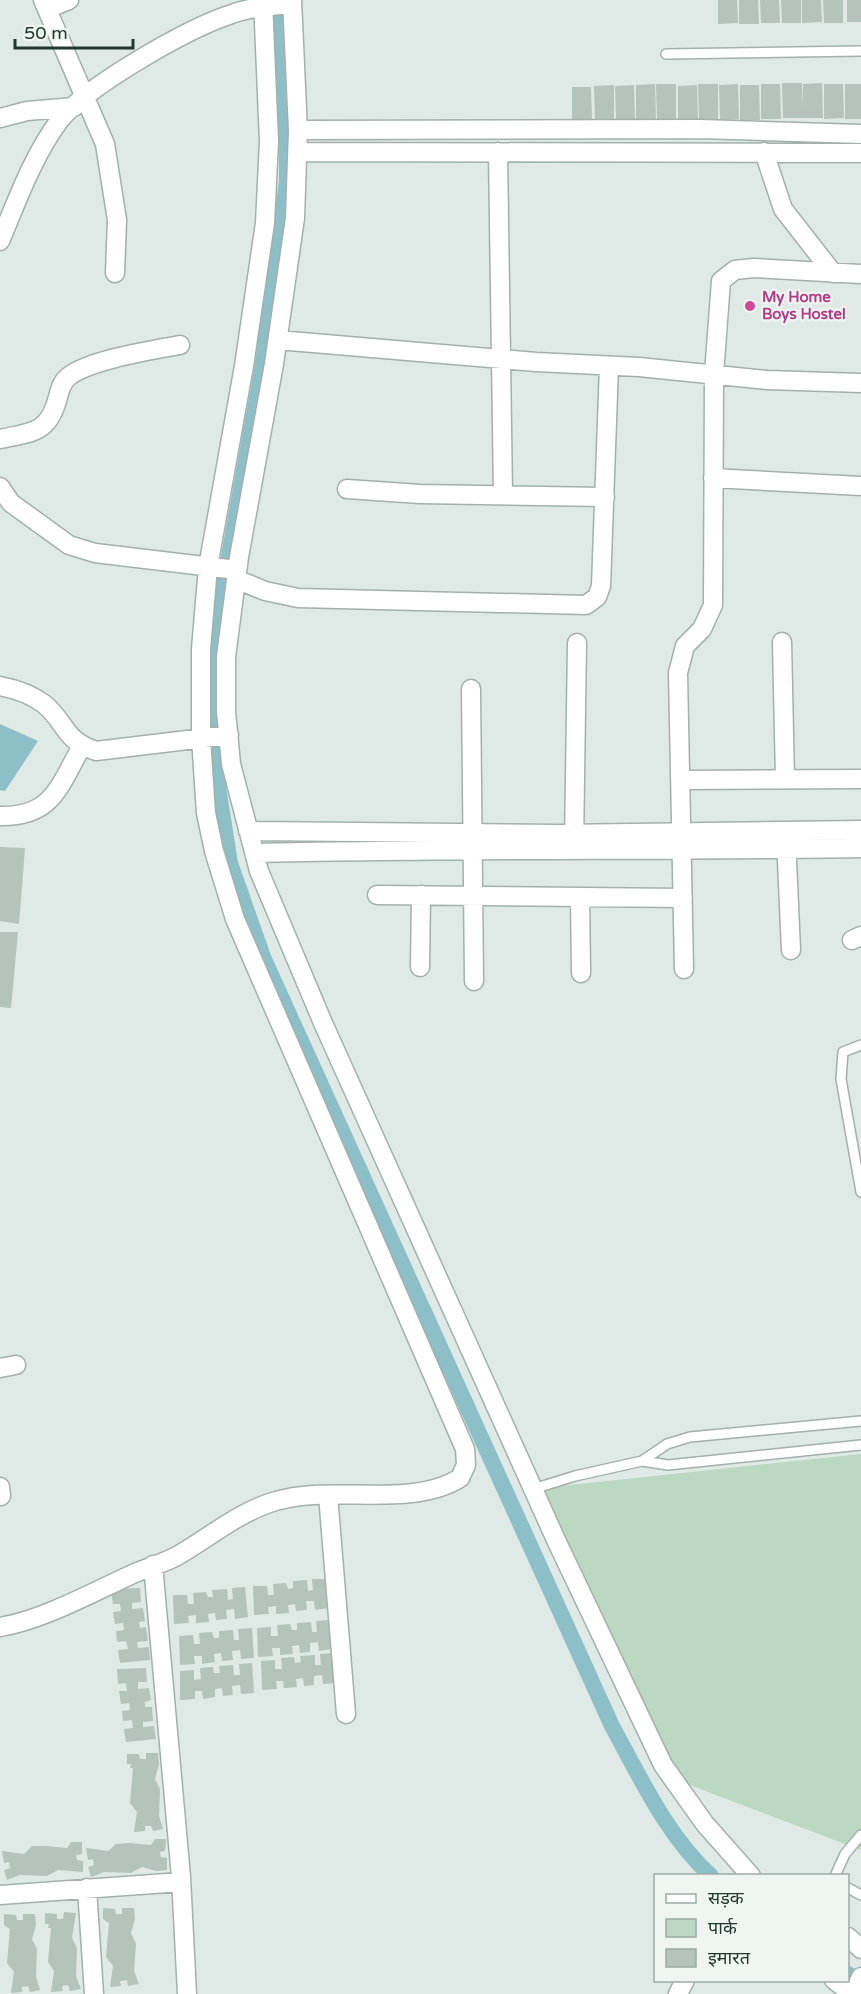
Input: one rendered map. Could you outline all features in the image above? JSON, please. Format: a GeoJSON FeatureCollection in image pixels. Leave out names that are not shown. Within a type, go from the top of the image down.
{"type":"FeatureCollection","features":[{"type":"Feature","properties":{"kind":"street"},"geometry":{"type":"LineString","coordinates":[[69,0],[45,4],[79,101],[105,144],[112,174],[117,220],[115,273]]}},
{"type":"Feature","properties":{"kind":"street"},"geometry":{"type":"LineString","coordinates":[[0,241],[5,218],[34,165],[59,122],[79,101],[199,26],[231,14],[277,3]]}},
{"type":"Feature","properties":{"kind":"street"},"geometry":{"type":"LineString","coordinates":[[277,3],[298,130],[295,218],[278,340],[225,571],[201,649],[215,736],[231,764],[259,871],[322,1023],[533,1488],[663,1765],[705,1824],[750,1874]]}},
{"type":"Feature","properties":{"kind":"street"},"geometry":{"type":"LineString","coordinates":[[0,1627],[68,1604],[175,1557],[232,1520],[276,1501],[307,1495],[387,1494],[435,1489],[460,1478],[466,1465],[465,1449],[235,919],[214,851],[206,813],[226,657],[225,571],[244,366],[265,223],[277,3]]}},
{"type":"Feature","properties":{"kind":"street"},"geometry":{"type":"LineString","coordinates":[[0,118],[79,101]]}},
{"type":"Feature","properties":{"kind":"street"},"geometry":{"type":"LineString","coordinates":[[298,130],[700,129],[861,134]]}},
{"type":"Feature","properties":{"kind":"street"},"geometry":{"type":"LineString","coordinates":[[298,152],[861,153]]}},
{"type":"Feature","properties":{"kind":"street"},"geometry":{"type":"LineString","coordinates":[[498,152],[502,495]]}},
{"type":"Feature","properties":{"kind":"street"},"geometry":{"type":"LineString","coordinates":[[764,152],[783,209],[833,273]]}},
{"type":"Feature","properties":{"kind":"street"},"geometry":{"type":"LineString","coordinates":[[684,969],[678,673],[685,646],[702,629],[713,605],[714,374],[721,281],[735,270],[754,268],[861,274]]}},
{"type":"Feature","properties":{"kind":"street"},"geometry":{"type":"LineString","coordinates":[[278,340],[766,380],[861,383]]}},
{"type":"Feature","properties":{"kind":"street"},"geometry":{"type":"LineString","coordinates":[[0,439],[34,432],[45,425],[53,417],[61,385],[79,370],[131,355],[180,345]]}},
{"type":"Feature","properties":{"kind":"street"},"geometry":{"type":"LineString","coordinates":[[0,487],[11,503],[69,545],[95,553],[225,571],[265,591],[298,598],[586,605],[597,597],[601,586],[609,366]]}},
{"type":"Feature","properties":{"kind":"street"},"geometry":{"type":"LineString","coordinates":[[713,478],[861,486]]}},
{"type":"Feature","properties":{"kind":"street"},"geometry":{"type":"LineString","coordinates":[[347,489],[605,497]]}},
{"type":"Feature","properties":{"kind":"street"},"geometry":{"type":"LineString","coordinates":[[782,642],[785,779]]}},
{"type":"Feature","properties":{"kind":"street"},"geometry":{"type":"LineString","coordinates":[[574,842],[577,643]]}},
{"type":"Feature","properties":{"kind":"street"},"geometry":{"type":"LineString","coordinates":[[0,686],[20,690],[44,704],[70,738],[96,751],[215,736]]}},
{"type":"Feature","properties":{"kind":"street"},"geometry":{"type":"LineString","coordinates":[[471,689],[474,981]]}},
{"type":"Feature","properties":{"kind":"street"},"geometry":{"type":"LineString","coordinates":[[0,816],[15,816],[39,810],[53,797],[82,746]]}},
{"type":"Feature","properties":{"kind":"street"},"geometry":{"type":"LineString","coordinates":[[681,780],[861,779]]}},
{"type":"Feature","properties":{"kind":"street"},"geometry":{"type":"LineString","coordinates":[[248,831],[471,841],[574,842],[683,851],[861,830]]}},
{"type":"Feature","properties":{"kind":"street"},"geometry":{"type":"LineString","coordinates":[[574,842],[682,831],[861,848]]}},
{"type":"Feature","properties":{"kind":"street"},"geometry":{"type":"LineString","coordinates":[[786,840],[791,950]]}},
{"type":"Feature","properties":{"kind":"street"},"geometry":{"type":"LineString","coordinates":[[254,853],[471,841]]}},
{"type":"Feature","properties":{"kind":"street"},"geometry":{"type":"LineString","coordinates":[[377,895],[683,898]]}},
{"type":"Feature","properties":{"kind":"street"},"geometry":{"type":"LineString","coordinates":[[420,967],[421,896]]}},
{"type":"Feature","properties":{"kind":"street"},"geometry":{"type":"LineString","coordinates":[[580,897],[580,973]]}},
{"type":"Feature","properties":{"kind":"street"},"geometry":{"type":"LineString","coordinates":[[328,1495],[346,1714]]}},
{"type":"Feature","properties":{"kind":"street"},"geometry":{"type":"LineString","coordinates":[[153,1565],[181,1882],[188,1994]]}},
{"type":"Feature","properties":{"kind":"street"},"geometry":{"type":"LineString","coordinates":[[0,1895],[181,1882]]}},
{"type":"Feature","properties":{"kind":"street"},"geometry":{"type":"LineString","coordinates":[[87,1888],[94,1994]]}},
{"type":"Feature","properties":{"kind":"street"},"geometry":{"type":"LineString","coordinates":[[849,1938],[861,1949]]}},
{"type":"Feature","properties":{"kind":"street"},"geometry":{"type":"LineString","coordinates":[[838,1982],[854,1989]]}},
{"type":"Feature","properties":{"kind":"lane"},"geometry":{"type":"LineString","coordinates":[[666,54],[861,51]]}},
{"type":"Feature","properties":{"kind":"lane"},"geometry":{"type":"LineString","coordinates":[[861,1045],[843,1052],[840,1061],[841,1079],[861,1192]]}},
{"type":"Feature","properties":{"kind":"lane"},"geometry":{"type":"LineString","coordinates":[[533,1488],[642,1461],[667,1444],[690,1437],[861,1421]]}},
{"type":"Feature","properties":{"kind":"lane"},"geometry":{"type":"LineString","coordinates":[[642,1461],[668,1466],[861,1446]]}},
{"type":"Feature","properties":{"kind":"lane"},"geometry":{"type":"LineString","coordinates":[[836,1874],[844,1854],[861,1835]]}},
{"type":"Feature","properties":{"kind":"green space"},"geometry":{"type":"Polygon","coordinates":[[[861,1454],[861,1850],[674,1779],[533,1489],[861,1454]]]}},
{"type":"Feature","properties":{"kind":"water"},"geometry":{"type":"Polygon","coordinates":[[[0,724],[38,741],[5,791],[0,790],[0,724]]]}},
{"type":"Feature","properties":{"kind":"building"},"geometry":{"type":"Polygon","coordinates":[[[718,0],[737,0],[738,23],[718,24],[718,0]]]}},
{"type":"Feature","properties":{"kind":"building"},"geometry":{"type":"Polygon","coordinates":[[[739,0],[758,0],[759,24],[739,24],[739,0]]]}},
{"type":"Feature","properties":{"kind":"building"},"geometry":{"type":"Polygon","coordinates":[[[760,0],[779,0],[780,23],[761,23],[760,0]]]}},
{"type":"Feature","properties":{"kind":"building"},"geometry":{"type":"Polygon","coordinates":[[[781,0],[801,0],[801,23],[782,23],[781,0]]]}},
{"type":"Feature","properties":{"kind":"building"},"geometry":{"type":"Polygon","coordinates":[[[802,0],[821,0],[822,22],[802,23],[802,0]]]}},
{"type":"Feature","properties":{"kind":"building"},"geometry":{"type":"Polygon","coordinates":[[[823,0],[843,0],[843,23],[824,23],[823,0]]]}},
{"type":"Feature","properties":{"kind":"building"},"geometry":{"type":"Polygon","coordinates":[[[847,0],[861,0],[861,22],[847,22],[847,0]]]}},
{"type":"Feature","properties":{"kind":"building"},"geometry":{"type":"Polygon","coordinates":[[[782,83],[802,83],[802,109],[803,84],[822,83],[823,118],[783,118],[782,83]]]}},
{"type":"Feature","properties":{"kind":"building"},"geometry":{"type":"Polygon","coordinates":[[[655,84],[656,119],[636,119],[636,85],[655,84]]]}},
{"type":"Feature","properties":{"kind":"building"},"geometry":{"type":"Polygon","coordinates":[[[656,84],[676,84],[676,119],[657,119],[656,84]]]}},
{"type":"Feature","properties":{"kind":"building"},"geometry":{"type":"Polygon","coordinates":[[[698,84],[718,84],[718,119],[699,119],[698,84]]]}},
{"type":"Feature","properties":{"kind":"building"},"geometry":{"type":"Polygon","coordinates":[[[738,84],[739,119],[720,120],[719,85],[738,84]]]}},
{"type":"Feature","properties":{"kind":"building"},"geometry":{"type":"Polygon","coordinates":[[[761,84],[780,84],[781,119],[761,119],[761,84]]]}},
{"type":"Feature","properties":{"kind":"building"},"geometry":{"type":"Polygon","coordinates":[[[824,84],[843,84],[844,118],[824,119],[824,84]]]}},
{"type":"Feature","properties":{"kind":"building"},"geometry":{"type":"Polygon","coordinates":[[[845,84],[861,84],[861,119],[845,119],[845,84]]]}},
{"type":"Feature","properties":{"kind":"building"},"geometry":{"type":"Polygon","coordinates":[[[614,85],[614,120],[595,120],[594,86],[614,85]]]}},
{"type":"Feature","properties":{"kind":"building"},"geometry":{"type":"Polygon","coordinates":[[[634,85],[635,120],[616,120],[615,86],[634,85]]]}},
{"type":"Feature","properties":{"kind":"building"},"geometry":{"type":"Polygon","coordinates":[[[697,85],[698,120],[678,120],[678,86],[697,85]]]}},
{"type":"Feature","properties":{"kind":"building"},"geometry":{"type":"Polygon","coordinates":[[[740,85],[759,85],[760,120],[740,120],[740,85]]]}},
{"type":"Feature","properties":{"kind":"building"},"geometry":{"type":"Polygon","coordinates":[[[572,87],[591,87],[592,121],[572,122],[572,87]]]}},
{"type":"Feature","properties":{"kind":"building"},"geometry":{"type":"Polygon","coordinates":[[[0,847],[25,848],[19,924],[0,921],[0,847]]]}},
{"type":"Feature","properties":{"kind":"building"},"geometry":{"type":"Polygon","coordinates":[[[0,932],[18,932],[11,1008],[0,1007],[0,932]]]}},
{"type":"Feature","properties":{"kind":"building"},"geometry":{"type":"Polygon","coordinates":[[[312,1579],[326,1579],[328,1608],[315,1610],[314,1601],[306,1601],[307,1610],[296,1611],[295,1604],[288,1605],[289,1613],[276,1614],[276,1606],[268,1607],[269,1614],[254,1615],[253,1586],[267,1586],[268,1595],[274,1595],[273,1584],[286,1583],[288,1589],[293,1588],[293,1581],[307,1580],[308,1591],[313,1590],[312,1579]]]}},
{"type":"Feature","properties":{"kind":"building"},"geometry":{"type":"Polygon","coordinates":[[[245,1587],[248,1617],[235,1619],[234,1609],[226,1610],[227,1619],[216,1620],[215,1613],[208,1614],[209,1622],[196,1623],[196,1615],[188,1616],[189,1623],[174,1624],[173,1595],[187,1595],[188,1604],[194,1604],[193,1593],[206,1592],[208,1597],[213,1597],[212,1590],[227,1589],[228,1600],[233,1599],[232,1588],[245,1587]]]}},
{"type":"Feature","properties":{"kind":"building"},"geometry":{"type":"Polygon","coordinates":[[[140,1588],[141,1602],[132,1603],[132,1609],[143,1608],[145,1621],[139,1622],[140,1628],[146,1627],[148,1641],[137,1642],[138,1648],[149,1647],[150,1660],[120,1663],[118,1650],[128,1649],[126,1641],[117,1642],[116,1631],[124,1630],[123,1623],[115,1624],[113,1612],[121,1611],[120,1604],[113,1604],[111,1589],[140,1588]]]}},
{"type":"Feature","properties":{"kind":"building"},"geometry":{"type":"Polygon","coordinates":[[[330,1620],[332,1649],[319,1651],[318,1642],[310,1643],[310,1652],[300,1653],[299,1645],[292,1646],[293,1654],[280,1655],[280,1648],[272,1648],[273,1656],[258,1657],[257,1628],[271,1627],[271,1636],[278,1636],[277,1625],[290,1624],[292,1630],[297,1630],[297,1623],[311,1622],[312,1632],[317,1632],[316,1621],[330,1620]]]}},
{"type":"Feature","properties":{"kind":"building"},"geometry":{"type":"Polygon","coordinates":[[[252,1628],[254,1658],[241,1659],[240,1650],[232,1651],[233,1660],[222,1661],[221,1653],[214,1654],[215,1662],[202,1664],[202,1656],[194,1656],[195,1664],[180,1665],[179,1636],[193,1635],[194,1644],[200,1644],[199,1633],[212,1632],[214,1638],[219,1638],[219,1631],[233,1630],[234,1640],[239,1640],[238,1629],[252,1628]]]}},
{"type":"Feature","properties":{"kind":"building"},"geometry":{"type":"Polygon","coordinates":[[[333,1653],[335,1683],[323,1684],[322,1675],[314,1676],[314,1685],[304,1686],[303,1678],[296,1679],[297,1687],[284,1688],[283,1681],[276,1681],[277,1689],[262,1690],[261,1661],[275,1660],[275,1669],[282,1669],[281,1658],[294,1657],[295,1663],[301,1662],[300,1656],[315,1655],[315,1665],[321,1665],[320,1654],[333,1653]]]}},
{"type":"Feature","properties":{"kind":"building"},"geometry":{"type":"Polygon","coordinates":[[[252,1663],[254,1693],[241,1694],[240,1685],[232,1686],[233,1695],[223,1696],[222,1688],[215,1689],[215,1697],[203,1699],[202,1691],[195,1691],[195,1699],[180,1700],[180,1671],[194,1670],[194,1680],[201,1679],[200,1668],[213,1667],[214,1673],[220,1673],[219,1666],[233,1665],[234,1675],[240,1675],[239,1664],[252,1663]]]}},
{"type":"Feature","properties":{"kind":"building"},"geometry":{"type":"Polygon","coordinates":[[[146,1668],[147,1682],[138,1682],[138,1689],[149,1688],[151,1700],[145,1702],[145,1707],[152,1707],[153,1721],[143,1722],[143,1727],[154,1726],[156,1739],[126,1742],[124,1729],[133,1728],[132,1720],[123,1721],[122,1711],[130,1710],[129,1703],[121,1704],[119,1691],[127,1691],[126,1683],[118,1684],[117,1669],[146,1668]]]}},
{"type":"Feature","properties":{"kind":"building"},"geometry":{"type":"Polygon","coordinates":[[[146,1753],[158,1753],[159,1764],[155,1779],[160,1789],[159,1816],[163,1829],[153,1831],[151,1826],[145,1826],[145,1831],[134,1832],[137,1812],[130,1803],[133,1768],[130,1768],[131,1764],[127,1764],[127,1754],[139,1754],[140,1759],[146,1759],[146,1753]]]}},
{"type":"Feature","properties":{"kind":"building"},"geometry":{"type":"Polygon","coordinates":[[[155,1839],[166,1839],[165,1851],[160,1852],[161,1857],[167,1858],[167,1870],[156,1871],[142,1867],[131,1873],[104,1872],[91,1877],[88,1867],[94,1865],[93,1859],[88,1860],[86,1848],[108,1851],[116,1844],[151,1845],[155,1839]]]}},
{"type":"Feature","properties":{"kind":"building"},"geometry":{"type":"Polygon","coordinates":[[[71,1842],[82,1842],[82,1854],[76,1855],[77,1860],[83,1861],[83,1872],[58,1870],[47,1876],[20,1875],[7,1880],[4,1870],[10,1868],[9,1862],[4,1863],[2,1851],[24,1854],[32,1846],[67,1848],[71,1842]]]}},
{"type":"Feature","properties":{"kind":"building"},"geometry":{"type":"Polygon","coordinates":[[[103,1908],[115,1909],[116,1914],[122,1914],[122,1908],[134,1908],[135,1919],[131,1933],[136,1944],[134,1971],[139,1984],[128,1986],[127,1980],[120,1981],[121,1986],[110,1987],[113,1966],[106,1957],[109,1923],[103,1919],[103,1908]]]}},
{"type":"Feature","properties":{"kind":"building"},"geometry":{"type":"Polygon","coordinates":[[[64,1912],[76,1913],[72,1938],[77,1948],[76,1976],[81,1989],[70,1991],[68,1985],[62,1986],[63,1991],[51,1992],[54,1971],[48,1962],[51,1928],[48,1928],[49,1924],[45,1924],[45,1913],[57,1914],[57,1919],[63,1919],[64,1912]]]}},
{"type":"Feature","properties":{"kind":"building"},"geometry":{"type":"Polygon","coordinates":[[[4,1914],[16,1915],[17,1920],[23,1920],[23,1914],[35,1914],[36,1925],[32,1939],[37,1949],[36,1977],[40,1990],[30,1992],[28,1986],[22,1987],[22,1992],[11,1993],[14,1972],[7,1963],[10,1929],[4,1925],[4,1914]]]}},
{"type":"Feature","properties":{"kind":"waterway"},"geometry":{"type":"LineString","coordinates":[[275,0],[287,130],[287,181],[263,364],[216,630],[213,723],[215,768],[230,863],[263,957],[612,1726],[668,1824],[681,1843],[709,1874]]}},
{"type":"Feature","properties":{"kind":"waterway"},"geometry":{"type":"LineString","coordinates":[[849,1975],[861,1982]]}},
{"type":"Feature","properties":{"kind":"place","name":"My Home Boys Hostel"},"geometry":{"type":"Point","coordinates":[750,306]}}]}
